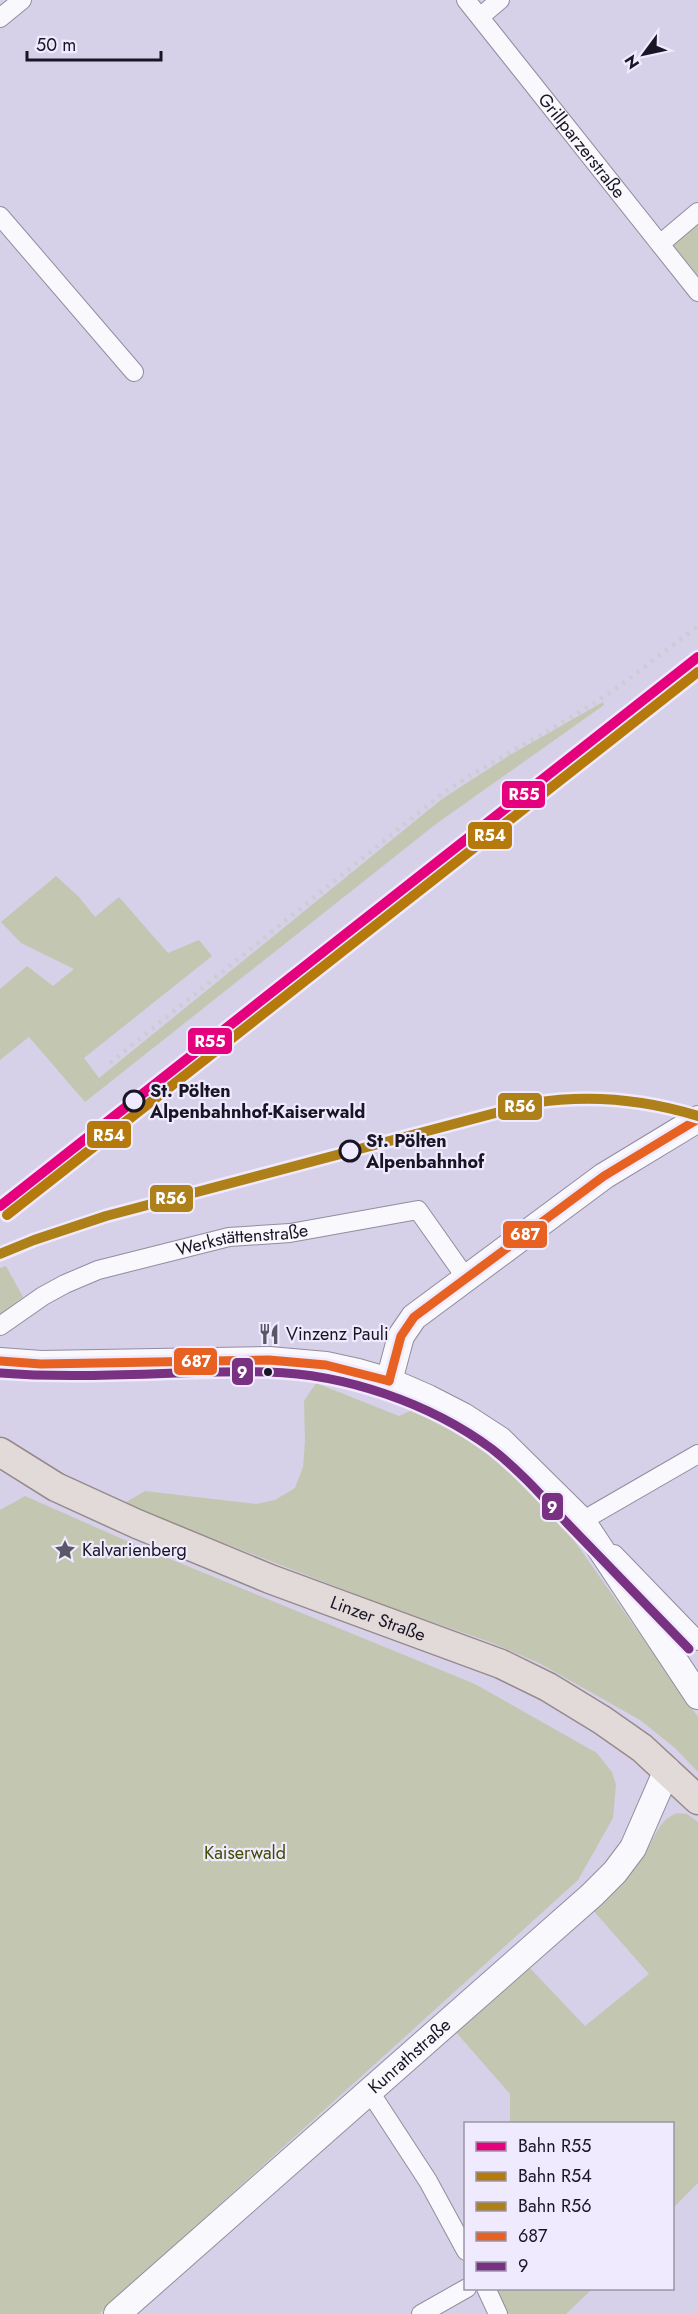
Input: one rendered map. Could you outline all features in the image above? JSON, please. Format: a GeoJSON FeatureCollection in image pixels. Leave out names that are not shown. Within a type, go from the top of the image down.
{"type":"FeatureCollection","features":[{"type":"Feature","properties":{"kind":"main road","name":"Linzer Straße"},"geometry":{"type":"LineString","coordinates":[[0,1452],[56,1487],[137,1524],[270,1579],[501,1664],[548,1687],[642,1748],[698,1800]]}},
{"type":"Feature","properties":{"kind":"street"},"geometry":{"type":"LineString","coordinates":[[0,18],[22,0]]}},
{"type":"Feature","properties":{"kind":"street","name":"Grillparzerstraße"},"geometry":{"type":"LineString","coordinates":[[466,0],[698,292]]}},
{"type":"Feature","properties":{"kind":"street"},"geometry":{"type":"LineString","coordinates":[[480,17],[500,0]]}},
{"type":"Feature","properties":{"kind":"street"},"geometry":{"type":"LineString","coordinates":[[660,244],[698,212]]}},
{"type":"Feature","properties":{"kind":"street"},"geometry":{"type":"LineString","coordinates":[[0,216],[134,372]]}},
{"type":"Feature","properties":{"kind":"street"},"geometry":{"type":"LineString","coordinates":[[389,1381],[400,1336],[414,1317],[604,1176],[698,1119]]}},
{"type":"Feature","properties":{"kind":"street","name":"Werkstättenstraße"},"geometry":{"type":"LineString","coordinates":[[0,1326],[43,1296],[82,1275],[98,1270],[230,1237],[290,1233],[418,1210],[466,1278]]}},
{"type":"Feature","properties":{"kind":"street"},"geometry":{"type":"LineString","coordinates":[[0,1361],[40,1364],[269,1360],[326,1365],[389,1381],[463,1416],[500,1440],[538,1475],[698,1641]]}},
{"type":"Feature","properties":{"kind":"street"},"geometry":{"type":"LineString","coordinates":[[582,1521],[698,1454]]}},
{"type":"Feature","properties":{"kind":"street"},"geometry":{"type":"LineString","coordinates":[[582,1521],[698,1696]]}},
{"type":"Feature","properties":{"kind":"street","name":"Kunrathstraße"},"geometry":{"type":"LineString","coordinates":[[117,2314],[592,1895],[615,1872],[633,1848],[667,1770]]}},
{"type":"Feature","properties":{"kind":"street"},"geometry":{"type":"LineString","coordinates":[[370,2092],[428,2181],[464,2249]]}},
{"type":"Feature","properties":{"kind":"street"},"geometry":{"type":"LineString","coordinates":[[421,2314],[465,2290]]}},
{"type":"Feature","properties":{"kind":"street"},"geometry":{"type":"LineString","coordinates":[[486,2290],[498,2314]]}},
{"type":"Feature","properties":{"kind":"green space"},"geometry":{"type":"Polygon","coordinates":[[[698,212],[698,292],[660,244],[698,212]]]}},
{"type":"Feature","properties":{"kind":"green space"},"geometry":{"type":"Polygon","coordinates":[[[603,702],[604,705],[436,824],[85,1102],[29,1037],[0,1060],[0,989],[27,966],[53,986],[74,969],[21,943],[1,922],[56,876],[79,897],[95,917],[119,897],[168,953],[199,940],[212,956],[84,1058],[99,1078],[442,799],[510,755],[603,702]]]}},
{"type":"Feature","properties":{"kind":"green space"},"geometry":{"type":"Polygon","coordinates":[[[6,1266],[23,1297],[0,1315],[0,1268],[6,1266]]]}},
{"type":"Feature","properties":{"kind":"green space"},"geometry":{"type":"Polygon","coordinates":[[[316,1383],[399,1416],[419,1407],[476,1438],[506,1461],[550,1506],[698,1717],[698,1772],[675,1748],[640,1720],[539,1663],[487,1641],[386,1606],[123,1504],[145,1491],[256,1504],[275,1500],[295,1488],[303,1467],[304,1401],[316,1383]]]}},
{"type":"Feature","properties":{"kind":"green space","name":"Kaiserwald"},"geometry":{"type":"Polygon","coordinates":[[[25,1496],[136,1545],[475,1684],[597,1753],[612,1772],[616,1785],[613,1818],[578,1880],[99,2314],[0,2314],[0,1510],[25,1496]]]}},
{"type":"Feature","properties":{"kind":"green space"},"geometry":{"type":"Polygon","coordinates":[[[687,1814],[698,1822],[698,2183],[674,2207],[674,2122],[510,2122],[510,2094],[454,2030],[528,1966],[585,2026],[649,1974],[592,1909],[630,1874],[662,1824],[672,1815],[687,1814]]]}},
{"type":"Feature","properties":{"kind":"green space"},"geometry":{"type":"Polygon","coordinates":[[[495,2290],[591,2290],[566,2314],[507,2314],[495,2290]]]}},
{"type":"Feature","properties":{"kind":"railway"},"geometry":{"type":"LineString","coordinates":[[110,1063],[443,793],[602,698],[698,626]]}},
{"type":"Feature","properties":{"kind":"rail line","name":"R55"},"geometry":{"type":"LineString","coordinates":[[0,1206],[698,657]]}},
{"type":"Feature","properties":{"kind":"rail line","name":"R54"},"geometry":{"type":"LineString","coordinates":[[7,1215],[698,672]]}},
{"type":"Feature","properties":{"kind":"rail line","name":"R56"},"geometry":{"type":"LineString","coordinates":[[0,1254],[106,1216],[533,1103],[575,1099],[616,1100],[637,1102],[698,1116]]}},
{"type":"Feature","properties":{"kind":"transit line","name":"687"},"geometry":{"type":"LineString","coordinates":[[389,1381],[401,1336],[414,1317],[604,1176],[698,1119]]}},
{"type":"Feature","properties":{"kind":"transit line","name":"687"},"geometry":{"type":"LineString","coordinates":[[0,1361],[41,1364],[269,1360],[326,1365],[389,1381]]}},
{"type":"Feature","properties":{"kind":"transit line","name":"9"},"geometry":{"type":"LineString","coordinates":[[0,1373],[67,1376],[234,1372],[297,1374],[356,1385],[414,1405],[468,1433],[512,1466],[689,1649]]}},
{"type":"Feature","properties":{"kind":"place","name":"St. Pölten Alpenbahnhof-Kaiserwald"},"geometry":{"type":"Point","coordinates":[134,1101]}},
{"type":"Feature","properties":{"kind":"place","name":"St. Pölten Alpenbahnhof"},"geometry":{"type":"Point","coordinates":[350,1151]}},
{"type":"Feature","properties":{"kind":"place","name":"Vinzenz Pauli"},"geometry":{"type":"Point","coordinates":[269,1334]}},
{"type":"Feature","properties":{"kind":"place","name":"Kalvarienberg"},"geometry":{"type":"Point","coordinates":[65,1550]}}]}
